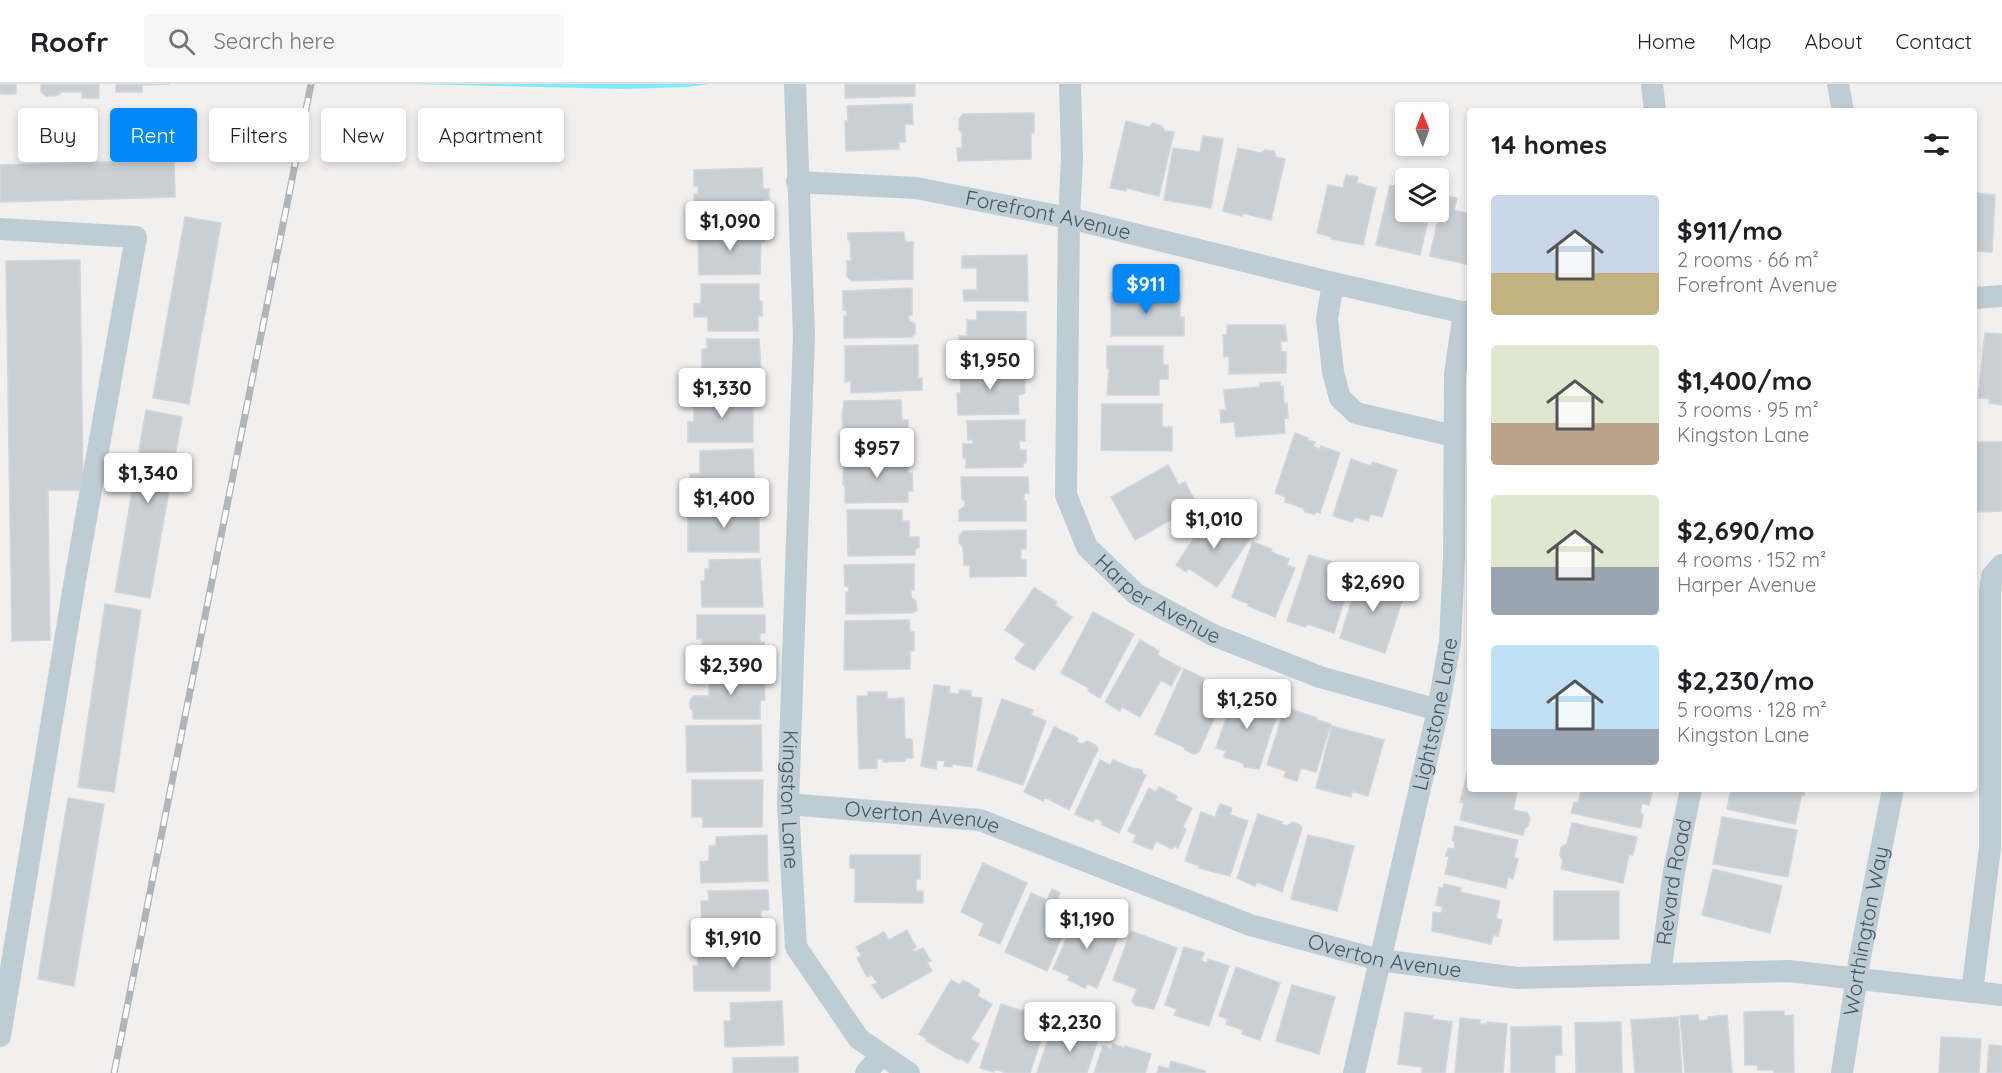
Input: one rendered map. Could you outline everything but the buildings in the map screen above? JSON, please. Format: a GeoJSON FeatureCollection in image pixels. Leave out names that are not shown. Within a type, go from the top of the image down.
{"type":"FeatureCollection","features":[{"type":"Feature","properties":{"kind":"street","name":"Kingston Lane"},"geometry":{"type":"LineString","coordinates":[[795,84],[804,335],[788,804],[796,947],[859,1039],[909,1073]]}},
{"type":"Feature","properties":{"kind":"street","name":"Harper Avenue"},"geometry":{"type":"LineString","coordinates":[[1070,84],[1072,159],[1069,218],[1066,495],[1087,547],[1136,594],[1213,635],[1320,677],[1438,710]]}},
{"type":"Feature","properties":{"kind":"street"},"geometry":{"type":"LineString","coordinates":[[1652,84],[1655,108]]}},
{"type":"Feature","properties":{"kind":"street"},"geometry":{"type":"LineString","coordinates":[[1838,84],[1842,108]]}},
{"type":"Feature","properties":{"kind":"street","name":"Forefront Avenue"},"geometry":{"type":"LineString","coordinates":[[797,182],[916,188],[1069,218],[1333,283],[1467,313]]}},
{"type":"Feature","properties":{"kind":"street"},"geometry":{"type":"LineString","coordinates":[[0,229],[136,237],[75,580],[0,1036]]}},
{"type":"Feature","properties":{"kind":"street"},"geometry":{"type":"LineString","coordinates":[[1333,283],[1327,319],[1333,372],[1340,398],[1356,413],[1454,436]]}},
{"type":"Feature","properties":{"kind":"street"},"geometry":{"type":"LineString","coordinates":[[1977,297],[2002,296]]}},
{"type":"Feature","properties":{"kind":"street","name":"Lightstone Lane"},"geometry":{"type":"LineString","coordinates":[[1354,1073],[1438,710],[1450,642],[1454,557],[1455,374],[1467,313]]}},
{"type":"Feature","properties":{"kind":"street"},"geometry":{"type":"LineString","coordinates":[[1972,992],[1990,848],[1990,591],[1992,576],[2001,566]]}},
{"type":"Feature","properties":{"kind":"street","name":"Revard Road"},"geometry":{"type":"LineString","coordinates":[[1660,974],[1674,871],[1690,792]]}},
{"type":"Feature","properties":{"kind":"street","name":"Worthington Way"},"geometry":{"type":"LineString","coordinates":[[1842,1073],[1857,978],[1892,792]]}},
{"type":"Feature","properties":{"kind":"street","name":"Overton Avenue"},"geometry":{"type":"LineString","coordinates":[[788,804],[980,820],[1250,925],[1380,960],[1517,978],[1788,971],[2002,995]]}},
{"type":"Feature","properties":{"kind":"street"},"geometry":{"type":"LineString","coordinates":[[866,1073],[881,1055]]}},
{"type":"Feature","properties":{"kind":"water"},"geometry":{"type":"Polygon","coordinates":[[[411,84],[709,84],[623,89],[411,84]]]}},
{"type":"Feature","properties":{"kind":"railway"},"geometry":{"type":"LineString","coordinates":[[114,1073],[311,84]]}}]}
